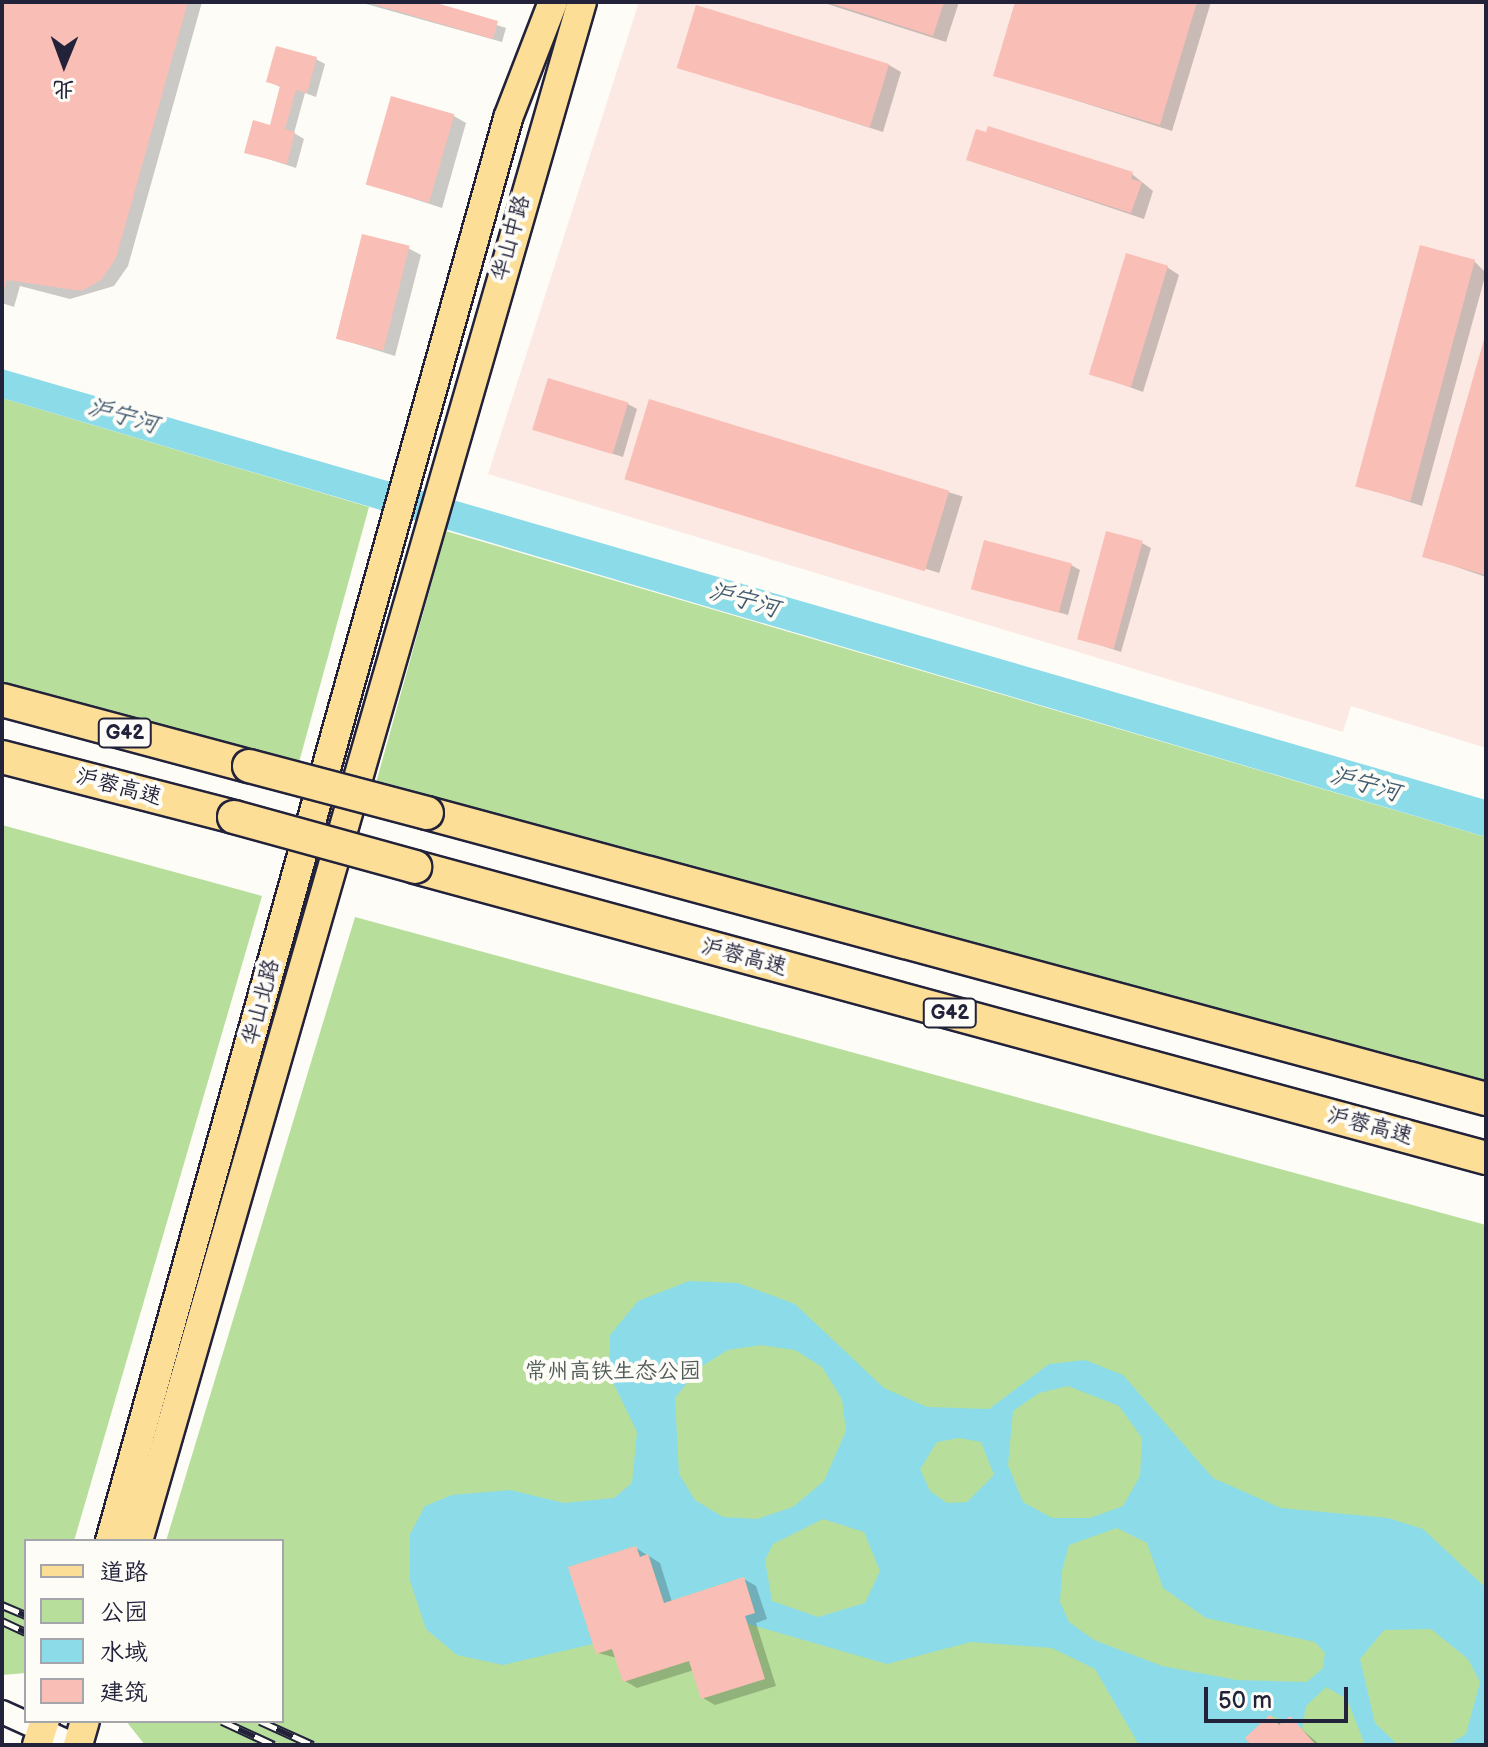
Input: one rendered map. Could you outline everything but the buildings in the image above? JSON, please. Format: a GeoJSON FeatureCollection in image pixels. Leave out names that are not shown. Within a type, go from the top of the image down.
{"type":"FeatureCollection","features":[{"type":"Feature","properties":{"kind":"highway","name":"G42"},"geometry":{"type":"LineString","coordinates":[[2,700],[1486,1099]]}},
{"type":"Feature","properties":{"kind":"highway","name":"沪蓉高速"},"geometry":{"type":"LineString","coordinates":[[2,757],[234,817],[1486,1158]]}},
{"type":"Feature","properties":{"kind":"main road","name":"华山中路"},"geometry":{"type":"LineString","coordinates":[[410,462],[508,118],[553,2]]}},
{"type":"Feature","properties":{"kind":"main road","name":"华山中路"},"geometry":{"type":"LineString","coordinates":[[445,476],[578,13]]}},
{"type":"Feature","properties":{"kind":"main road","name":"华山北路"},"geometry":{"type":"LineString","coordinates":[[111,1539],[410,462]]}},
{"type":"Feature","properties":{"kind":"main road","name":"华山北路"},"geometry":{"type":"LineString","coordinates":[[139,1539],[445,476]]}},
{"type":"Feature","properties":{"kind":"main road"},"geometry":{"type":"LineString","coordinates":[[77,1745],[84,1723]]}},
{"type":"Feature","properties":{"kind":"street"},"geometry":{"type":"LineString","coordinates":[[2,1712],[41,1732],[77,1745]]}},
{"type":"Feature","properties":{"kind":"shaded area"},"geometry":{"type":"Polygon","coordinates":[[[639,2],[1486,2],[1486,748],[1351,706],[1343,732],[488,474],[639,2]]]}},
{"type":"Feature","properties":{"kind":"green space"},"geometry":{"type":"Polygon","coordinates":[[[2,398],[369,507],[298,766],[2,685],[2,398]]]}},
{"type":"Feature","properties":{"kind":"green space"},"geometry":{"type":"Polygon","coordinates":[[[446,531],[1486,837],[1486,1082],[376,783],[446,531]]]}},
{"type":"Feature","properties":{"kind":"green space"},"geometry":{"type":"Polygon","coordinates":[[[2,825],[262,896],[75,1539],[24,1539],[24,1673],[2,1675],[2,825]]]}},
{"type":"Feature","properties":{"kind":"green space","name":"常州高铁生态公园"},"geometry":{"type":"Polygon","coordinates":[[[355,917],[1486,1225],[1486,1745],[145,1745],[128,1723],[284,1723],[284,1539],[167,1539],[355,917]]]}},
{"type":"Feature","properties":{"kind":"water","name":"沪宁河"},"geometry":{"type":"Polygon","coordinates":[[[2,369],[1486,800],[1486,837],[2,398],[2,369]]]}},
{"type":"Feature","properties":{"kind":"water"},"geometry":{"type":"Polygon","coordinates":[[[689,1281],[738,1283],[795,1304],[884,1388],[927,1407],[989,1409],[1049,1364],[1085,1360],[1123,1375],[1213,1478],[1281,1508],[1388,1518],[1423,1529],[1486,1588],[1486,1745],[1448,1745],[1466,1734],[1480,1682],[1468,1659],[1431,1629],[1384,1630],[1360,1659],[1375,1723],[1398,1745],[1365,1745],[1347,1699],[1326,1687],[1306,1706],[1302,1729],[1270,1715],[1245,1738],[1251,1745],[1139,1745],[1095,1669],[1052,1648],[971,1642],[887,1664],[748,1624],[745,1616],[755,1612],[744,1577],[664,1603],[648,1554],[640,1557],[636,1546],[568,1567],[593,1644],[503,1665],[457,1655],[426,1629],[410,1581],[410,1534],[425,1506],[452,1495],[510,1490],[564,1503],[614,1498],[632,1483],[637,1432],[610,1376],[610,1335],[638,1301],[689,1281]],[[761,1345],[728,1350],[699,1368],[675,1398],[679,1474],[695,1500],[723,1517],[757,1519],[793,1507],[824,1481],[846,1431],[842,1399],[822,1367],[795,1350],[761,1345]],[[1068,1386],[1039,1393],[1013,1411],[1008,1465],[1023,1502],[1052,1518],[1090,1518],[1123,1506],[1140,1476],[1142,1438],[1119,1406],[1068,1386]],[[959,1438],[937,1442],[920,1469],[930,1491],[947,1503],[967,1502],[994,1475],[981,1442],[959,1438]],[[823,1519],[773,1544],[765,1560],[772,1601],[818,1617],[865,1603],[880,1571],[864,1532],[823,1519]],[[1117,1528],[1069,1545],[1062,1571],[1060,1602],[1069,1622],[1094,1640],[1162,1666],[1237,1680],[1307,1682],[1323,1668],[1325,1653],[1315,1642],[1206,1618],[1163,1588],[1147,1543],[1117,1528]]]}},
{"type":"Feature","properties":{"kind":"railway"},"geometry":{"type":"LineString","coordinates":[[2,1605],[24,1614]]}},
{"type":"Feature","properties":{"kind":"railway"},"geometry":{"type":"LineString","coordinates":[[2,1621],[24,1631]]}},
{"type":"Feature","properties":{"kind":"railway"},"geometry":{"type":"LineString","coordinates":[[226,1723],[274,1745]]}},
{"type":"Feature","properties":{"kind":"railway"},"geometry":{"type":"LineString","coordinates":[[264,1723],[313,1745]]}}]}
